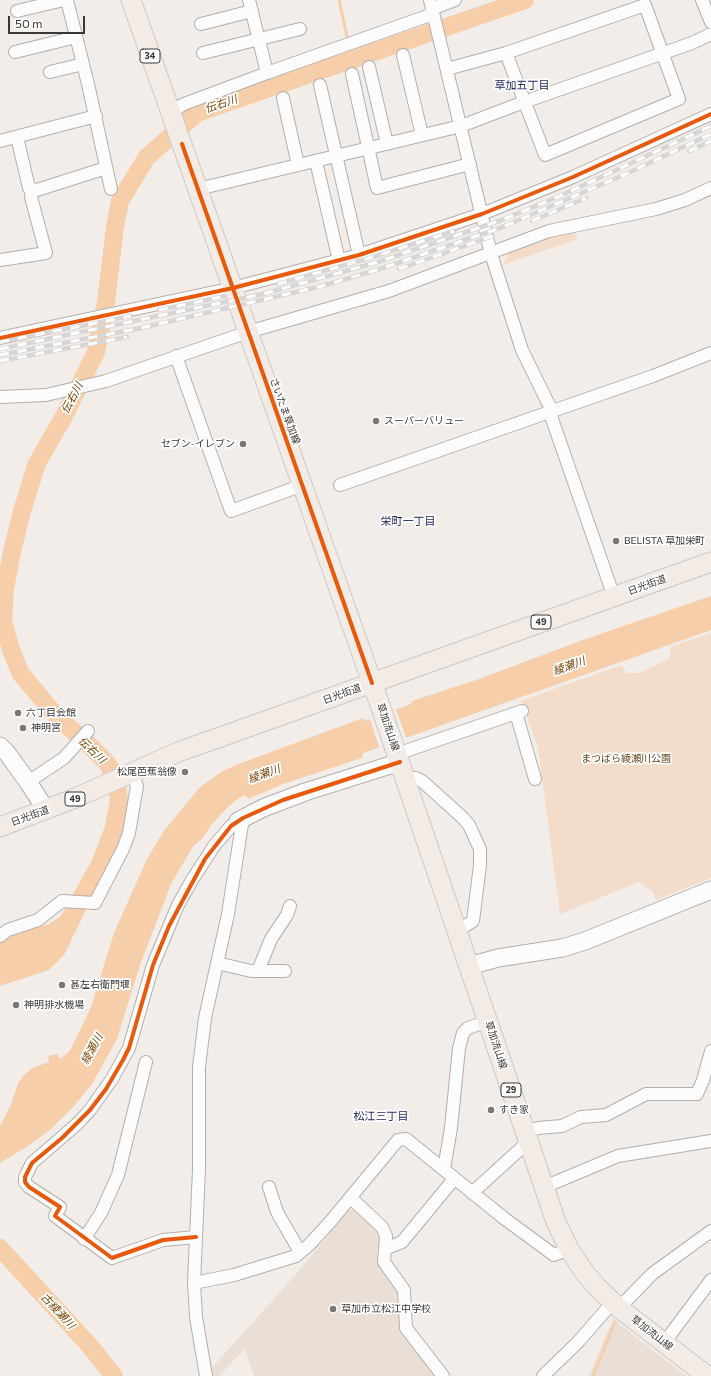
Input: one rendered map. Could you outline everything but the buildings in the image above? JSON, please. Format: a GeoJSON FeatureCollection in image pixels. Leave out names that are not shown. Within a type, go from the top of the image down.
{"type":"FeatureCollection","features":[{"type":"Feature","properties":{"kind":"main road","name":"さいたま草加線"},"geometry":{"type":"LineString","coordinates":[[131,0],[372,683]]}},
{"type":"Feature","properties":{"kind":"main road","name":"日光街道"},"geometry":{"type":"LineString","coordinates":[[0,827],[103,787],[192,747],[711,562]]}},
{"type":"Feature","properties":{"kind":"main road","name":"草加流山線"},"geometry":{"type":"LineString","coordinates":[[372,683],[400,761],[544,1187],[569,1249],[585,1273],[616,1305],[707,1376]]}},
{"type":"Feature","properties":{"kind":"street"},"geometry":{"type":"LineString","coordinates":[[17,11],[64,0]]}},
{"type":"Feature","properties":{"kind":"street"},"geometry":{"type":"LineString","coordinates":[[67,0],[96,116],[111,190]]}},
{"type":"Feature","properties":{"kind":"street"},"geometry":{"type":"LineString","coordinates":[[171,112],[184,104],[433,10],[455,0]]}},
{"type":"Feature","properties":{"kind":"street"},"geometry":{"type":"LineString","coordinates":[[702,0],[711,22]]}},
{"type":"Feature","properties":{"kind":"street"},"geometry":{"type":"LineString","coordinates":[[201,24],[250,5],[267,73]]}},
{"type":"Feature","properties":{"kind":"street"},"geometry":{"type":"LineString","coordinates":[[446,69],[506,53],[645,5],[664,53],[679,99],[545,154],[506,53]]}},
{"type":"Feature","properties":{"kind":"street"},"geometry":{"type":"LineString","coordinates":[[433,10],[491,254],[522,350],[552,412],[552,418],[614,596]]}},
{"type":"Feature","properties":{"kind":"street"},"geometry":{"type":"LineString","coordinates":[[203,53],[300,29]]}},
{"type":"Feature","properties":{"kind":"street"},"geometry":{"type":"LineString","coordinates":[[198,189],[461,126],[524,102],[664,53],[711,34]]}},
{"type":"Feature","properties":{"kind":"street"},"geometry":{"type":"LineString","coordinates":[[14,52],[76,37]]}},
{"type":"Feature","properties":{"kind":"street"},"geometry":{"type":"LineString","coordinates":[[404,55],[422,135]]}},
{"type":"Feature","properties":{"kind":"street"},"geometry":{"type":"LineString","coordinates":[[50,72],[83,64]]}},
{"type":"Feature","properties":{"kind":"street"},"geometry":{"type":"LineString","coordinates":[[369,67],[387,144]]}},
{"type":"Feature","properties":{"kind":"street"},"geometry":{"type":"LineString","coordinates":[[352,74],[377,188],[470,164]]}},
{"type":"Feature","properties":{"kind":"street"},"geometry":{"type":"LineString","coordinates":[[320,85],[359,255]]}},
{"type":"Feature","properties":{"kind":"street"},"geometry":{"type":"LineString","coordinates":[[283,98],[298,165]]}},
{"type":"Feature","properties":{"kind":"street"},"geometry":{"type":"LineString","coordinates":[[0,338],[233,288],[359,255],[482,214],[574,177],[711,114]]}},
{"type":"Feature","properties":{"kind":"street"},"geometry":{"type":"LineString","coordinates":[[0,141],[96,116]]}},
{"type":"Feature","properties":{"kind":"street"},"geometry":{"type":"LineString","coordinates":[[17,137],[29,188],[37,190],[106,168]]}},
{"type":"Feature","properties":{"kind":"street"},"geometry":{"type":"LineString","coordinates":[[316,161],[339,261]]}},
{"type":"Feature","properties":{"kind":"street"},"geometry":{"type":"LineString","coordinates":[[0,397],[46,395],[94,384],[248,332],[389,291],[549,231],[656,209],[685,200],[711,188]]}},
{"type":"Feature","properties":{"kind":"street"},"geometry":{"type":"LineString","coordinates":[[0,260],[46,253],[31,197],[33,189]]}},
{"type":"Feature","properties":{"kind":"street"},"geometry":{"type":"LineString","coordinates":[[340,485],[552,412],[653,376],[711,353]]}},
{"type":"Feature","properties":{"kind":"street"},"geometry":{"type":"LineString","coordinates":[[176,356],[231,511],[303,486]]}},
{"type":"Feature","properties":{"kind":"street"},"geometry":{"type":"LineString","coordinates":[[196,1238],[163,1240],[112,1258],[84,1239],[55,1216],[60,1207],[29,1187],[25,1182],[25,1178],[32,1163],[77,1124],[90,1110],[112,1079],[129,1048],[153,965],[178,905],[205,858],[231,826],[241,819],[305,792],[400,761],[519,712],[535,779]]}},
{"type":"Feature","properties":{"kind":"street"},"geometry":{"type":"LineString","coordinates":[[28,782],[64,758],[72,747],[88,731]]}},
{"type":"Feature","properties":{"kind":"street"},"geometry":{"type":"LineString","coordinates":[[0,746],[7,753],[28,782],[46,810]]}},
{"type":"Feature","properties":{"kind":"street"},"geometry":{"type":"LineString","coordinates":[[400,761],[416,778],[422,781],[469,825],[480,849],[480,865],[473,921],[457,931]]}},
{"type":"Feature","properties":{"kind":"street"},"geometry":{"type":"LineString","coordinates":[[0,936],[8,930],[38,920],[62,901],[95,903],[123,849],[129,833],[137,786],[129,775]]}},
{"type":"Feature","properties":{"kind":"street"},"geometry":{"type":"LineString","coordinates":[[206,1376],[196,1317],[194,1283],[199,1067],[205,1018],[228,914],[241,819]]}},
{"type":"Feature","properties":{"kind":"street"},"geometry":{"type":"LineString","coordinates":[[469,966],[498,958],[562,948],[585,941],[711,890]]}},
{"type":"Feature","properties":{"kind":"street"},"geometry":{"type":"LineString","coordinates":[[258,971],[271,939],[288,915],[290,906]]}},
{"type":"Feature","properties":{"kind":"street"},"geometry":{"type":"LineString","coordinates":[[217,963],[258,971],[285,971]]}},
{"type":"Feature","properties":{"kind":"street"},"geometry":{"type":"LineString","coordinates":[[444,1169],[451,1128],[459,1048],[463,1034],[468,1028],[488,1022]]}},
{"type":"Feature","properties":{"kind":"street"},"geometry":{"type":"LineString","coordinates":[[472,1193],[527,1137],[538,1128],[562,1126],[581,1117],[606,1115],[646,1094],[697,1094],[703,1080],[711,1052]]}},
{"type":"Feature","properties":{"kind":"street"},"geometry":{"type":"LineString","coordinates":[[84,1239],[101,1213],[118,1175],[146,1062]]}},
{"type":"Feature","properties":{"kind":"street"},"geometry":{"type":"LineString","coordinates":[[194,1283],[234,1275],[296,1256],[320,1234],[398,1140],[406,1139],[444,1169],[454,1179],[554,1255],[569,1249]]}},
{"type":"Feature","properties":{"kind":"street"},"geometry":{"type":"LineString","coordinates":[[544,1187],[618,1156],[711,1140]]}},
{"type":"Feature","properties":{"kind":"street"},"geometry":{"type":"LineString","coordinates":[[385,1249],[402,1242],[454,1179]]}},
{"type":"Feature","properties":{"kind":"street"},"geometry":{"type":"LineString","coordinates":[[269,1187],[277,1212],[300,1252]]}},
{"type":"Feature","properties":{"kind":"street"},"geometry":{"type":"LineString","coordinates":[[351,1198],[382,1227],[386,1236],[384,1262],[404,1290],[406,1328],[443,1376]]}},
{"type":"Feature","properties":{"kind":"street"},"geometry":{"type":"LineString","coordinates":[[543,1376],[616,1305],[652,1274],[711,1231]]}},
{"type":"Feature","properties":{"kind":"street"},"geometry":{"type":"LineString","coordinates":[[664,1343],[711,1280]]}},
{"type":"Feature","properties":{"kind":"shaded area","name":"草加市立松江中学校"},"geometry":{"type":"Polygon","coordinates":[[[359,1209],[379,1233],[377,1262],[400,1290],[401,1328],[438,1376],[254,1376],[245,1349],[219,1376],[212,1376],[210,1370],[297,1273],[349,1210],[359,1209]]]}},
{"type":"Feature","properties":{"kind":"shaded area"},"geometry":{"type":"Polygon","coordinates":[[[613,1319],[686,1376],[589,1376],[613,1319]]]}},
{"type":"Feature","properties":{"kind":"green space"},"geometry":{"type":"Polygon","coordinates":[[[575,231],[577,239],[503,265],[509,251],[536,240],[575,231]]]}},
{"type":"Feature","properties":{"kind":"green space","name":"まつばら綾瀬川公園"},"geometry":{"type":"Polygon","coordinates":[[[711,633],[711,878],[656,900],[652,891],[639,882],[560,914],[538,747],[521,701],[621,665],[627,673],[640,673],[670,658],[670,647],[711,633]]]}},
{"type":"Feature","properties":{"kind":"water","name":"綾瀬川"},"geometry":{"type":"Polygon","coordinates":[[[711,596],[711,630],[363,753],[362,758],[283,784],[248,799],[245,795],[239,798],[227,808],[212,824],[202,839],[194,845],[171,884],[140,965],[117,1039],[92,1084],[74,1106],[52,1128],[31,1144],[0,1163],[0,1126],[11,1105],[18,1083],[32,1068],[49,1062],[48,1056],[57,1054],[60,1059],[70,1051],[91,1007],[114,933],[147,859],[163,832],[200,787],[223,771],[236,765],[363,718],[364,721],[411,704],[412,701],[479,679],[580,641],[711,596]]]}},
{"type":"Feature","properties":{"kind":"water"},"geometry":{"type":"Polygon","coordinates":[[[66,906],[86,910],[64,955],[49,970],[0,986],[0,943],[12,935],[49,924],[61,916],[66,906]]]}},
{"type":"Feature","properties":{"kind":"pier"},"geometry":{"type":"Polygon","coordinates":[[[395,707],[407,739],[380,749],[369,717],[395,707]]]}},
{"type":"Feature","properties":{"kind":"waterway"},"geometry":{"type":"LineString","coordinates":[[339,0],[348,41]]}},
{"type":"Feature","properties":{"kind":"waterway","name":"伝右川"},"geometry":{"type":"LineString","coordinates":[[70,918],[100,864],[114,828],[119,799],[116,779],[107,763],[86,742],[57,717],[21,674],[11,650],[3,621],[5,589],[22,511],[37,463],[63,418],[96,352],[106,302],[115,227],[120,201],[147,157],[197,113],[525,0]]}},
{"type":"Feature","properties":{"kind":"waterway"},"geometry":{"type":"LineString","coordinates":[[350,46],[353,59]]}},
{"type":"Feature","properties":{"kind":"waterway","name":"古綾瀬川"},"geometry":{"type":"LineString","coordinates":[[0,1248],[89,1345],[114,1376]]}},
{"type":"Feature","properties":{"kind":"waterway"},"geometry":{"type":"LineString","coordinates":[[593,1376],[615,1322]]}},
{"type":"Feature","properties":{"kind":"railway"},"geometry":{"type":"LineString","coordinates":[[0,349],[263,294],[378,262],[499,221],[558,197],[711,126]]}},
{"type":"Feature","properties":{"kind":"railway"},"geometry":{"type":"LineString","coordinates":[[0,355],[141,328],[322,286],[380,269],[500,228],[626,174],[711,134]]}},
{"type":"Feature","properties":{"kind":"railway"},"geometry":{"type":"LineString","coordinates":[[689,151],[711,141]]}},
{"type":"Feature","properties":{"kind":"railway"},"geometry":{"type":"LineString","coordinates":[[532,221],[586,198]]}},
{"type":"Feature","properties":{"kind":"railway"},"geometry":{"type":"LineString","coordinates":[[278,284],[376,256],[454,231]]}},
{"type":"Feature","properties":{"kind":"railway"},"geometry":{"type":"LineString","coordinates":[[399,269],[493,236]]}},
{"type":"Feature","properties":{"kind":"railway"},"geometry":{"type":"LineString","coordinates":[[159,310],[225,296]]}},
{"type":"Feature","properties":{"kind":"railway"},"geometry":{"type":"LineString","coordinates":[[0,342],[131,316]]}},
{"type":"Feature","properties":{"kind":"railway"},"geometry":{"type":"LineString","coordinates":[[0,361],[127,337]]}},
{"type":"Feature","properties":{"kind":"cycle path"},"geometry":{"type":"LineString","coordinates":[[0,338],[233,288],[359,255],[482,214],[573,177],[711,114]]}},
{"type":"Feature","properties":{"kind":"cycle path"},"geometry":{"type":"LineString","coordinates":[[182,144],[372,683]]}},
{"type":"Feature","properties":{"kind":"cycle path"},"geometry":{"type":"LineString","coordinates":[[196,1237],[163,1240],[112,1258],[55,1216],[60,1207],[29,1187],[25,1182],[25,1177],[32,1163],[62,1138],[90,1110],[106,1089],[129,1048],[153,965],[169,926],[205,859],[231,826],[243,818],[283,800],[400,762]]}},
{"type":"Feature","properties":{"kind":"place","name":"スーパーバリュー"},"geometry":{"type":"Point","coordinates":[376,421]}},
{"type":"Feature","properties":{"kind":"place","name":"セブン-イレブン"},"geometry":{"type":"Point","coordinates":[243,444]}},
{"type":"Feature","properties":{"kind":"place","name":"BELISTA 草加栄町"},"geometry":{"type":"Point","coordinates":[616,541]}},
{"type":"Feature","properties":{"kind":"place","name":"六丁目会館"},"geometry":{"type":"Point","coordinates":[18,713]}},
{"type":"Feature","properties":{"kind":"place","name":"神明宮"},"geometry":{"type":"Point","coordinates":[23,728]}},
{"type":"Feature","properties":{"kind":"place","name":"松尾芭蕉翁像"},"geometry":{"type":"Point","coordinates":[185,772]}},
{"type":"Feature","properties":{"kind":"place","name":"甚左右衛門堰"},"geometry":{"type":"Point","coordinates":[62,985]}},
{"type":"Feature","properties":{"kind":"place","name":"神明排水機場"},"geometry":{"type":"Point","coordinates":[16,1005]}},
{"type":"Feature","properties":{"kind":"place","name":"すき家"},"geometry":{"type":"Point","coordinates":[491,1110]}},
{"type":"Feature","properties":{"kind":"place","name":"草加市立松江中学校"},"geometry":{"type":"Point","coordinates":[333,1309]}},
{"type":"Feature","properties":{"kind":"district","name":"草加五丁目"},"geometry":{"type":"Point","coordinates":[522,85]}},
{"type":"Feature","properties":{"kind":"district","name":"栄町一丁目"},"geometry":{"type":"Point","coordinates":[408,521]}},
{"type":"Feature","properties":{"kind":"district","name":"松江三丁目"},"geometry":{"type":"Point","coordinates":[381,1116]}}]}
